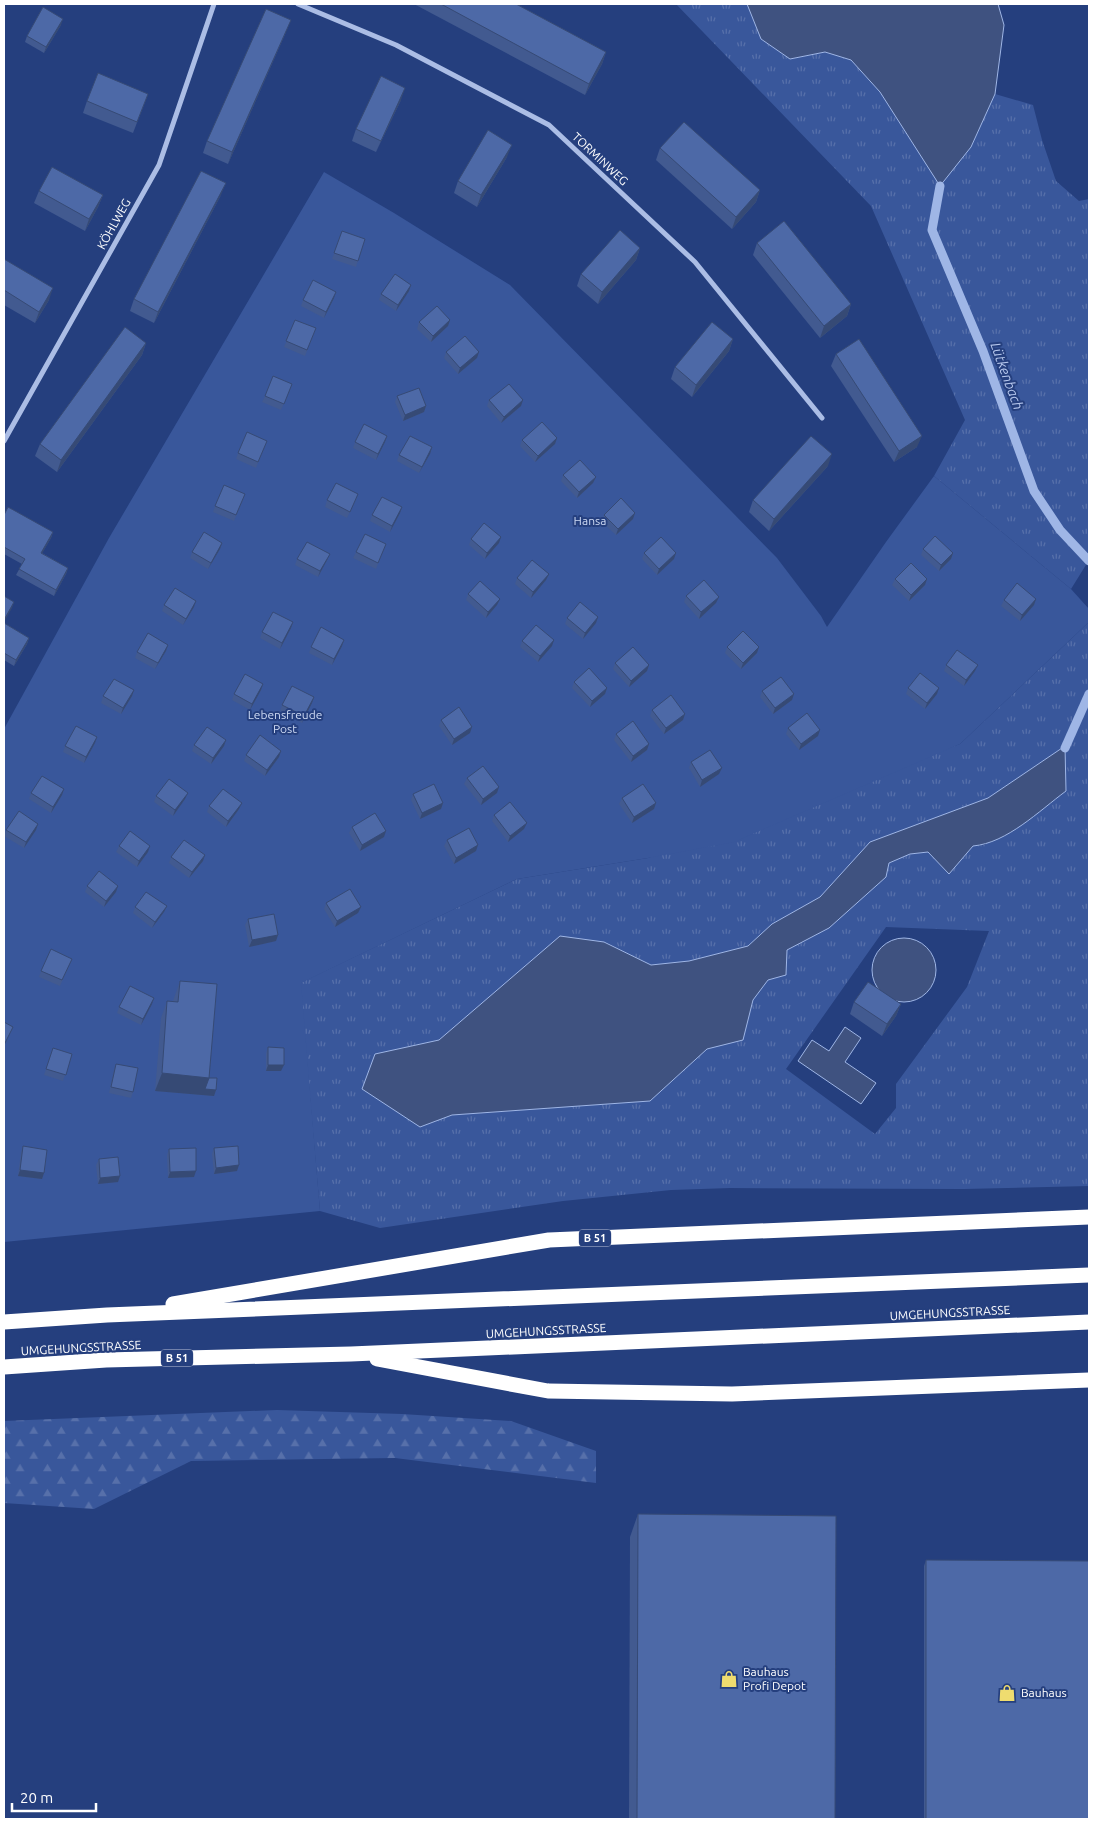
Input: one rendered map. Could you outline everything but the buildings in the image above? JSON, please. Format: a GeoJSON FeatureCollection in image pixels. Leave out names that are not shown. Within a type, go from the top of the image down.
{"type":"FeatureCollection","features":[{"type":"Feature","properties":{"kind":"highway","name":"B 51"},"geometry":{"type":"LineString","coordinates":[[107,1314],[549,1240],[1089,1217]]}},
{"type":"Feature","properties":{"kind":"highway","name":"B 51"},"geometry":{"type":"LineString","coordinates":[[4,1322],[107,1314],[1089,1275]]}},
{"type":"Feature","properties":{"kind":"highway","name":"UMGEHUNGSSTRASSE"},"geometry":{"type":"LineString","coordinates":[[4,1367],[106,1360],[351,1354],[1089,1322]]}},
{"type":"Feature","properties":{"kind":"highway","name":"B 51"},"geometry":{"type":"LineString","coordinates":[[351,1354],[548,1391],[732,1394],[1089,1380]]}},
{"type":"Feature","properties":{"kind":"street","name":"KÖHLWEG"},"geometry":{"type":"LineString","coordinates":[[4,442],[159,165],[214,4]]}},
{"type":"Feature","properties":{"kind":"street","name":"TORMINWEG"},"geometry":{"type":"LineString","coordinates":[[298,4],[396,45],[549,125],[695,262],[822,418]]}},
{"type":"Feature","properties":{"kind":"green space"},"geometry":{"type":"Polygon","coordinates":[[[676,4],[747,4],[761,39],[790,59],[825,52],[851,60],[880,92],[913,144],[971,147],[995,94],[1033,105],[1042,140],[1056,181],[1079,201],[1089,199],[1089,560],[1071,589],[934,476],[965,420],[871,206],[676,4]]]}},
{"type":"Feature","properties":{"kind":"green space","name":"Lebensfreude Post"},"geometry":{"type":"Polygon","coordinates":[[[324,172],[510,285],[777,558],[821,616],[827,627],[934,476],[1071,589],[1089,609],[1089,622],[960,744],[734,842],[517,879],[301,983],[320,1211],[4,1242],[4,729],[109,538],[324,172]]]}},
{"type":"Feature","properties":{"kind":"green space"},"geometry":{"type":"Polygon","coordinates":[[[1089,622],[1089,1186],[963,1189],[730,1188],[671,1190],[563,1201],[380,1228],[320,1211],[300,983],[517,879],[648,858],[960,744],[1089,622]],[[1065,746],[988,798],[870,842],[820,897],[772,924],[748,946],[689,961],[651,965],[605,942],[439,1040],[375,1054],[420,1127],[452,1115],[650,1101],[707,1049],[742,1040],[753,1000],[768,980],[786,975],[787,950],[829,928],[889,863],[910,854],[928,852],[949,874],[973,846],[985,845],[1065,746]],[[886,927],[786,1069],[875,1134],[896,1108],[896,1084],[967,987],[989,931],[886,927]]]}},
{"type":"Feature","properties":{"kind":"green space"},"geometry":{"type":"Polygon","coordinates":[[[277,1410],[402,1414],[511,1421],[596,1451],[596,1483],[395,1458],[191,1461],[94,1509],[4,1503],[4,1421],[277,1410]]]}},
{"type":"Feature","properties":{"kind":"shaded area"},"geometry":{"type":"Polygon","coordinates":[[[747,4],[998,4],[1004,25],[995,94],[971,147],[940,186],[880,92],[851,60],[825,52],[790,59],[761,39],[747,4]]]}},
{"type":"Feature","properties":{"kind":"shaded area"},"geometry":{"type":"Polygon","coordinates":[[[1065,746],[1066,791],[1010,833],[986,844],[973,846],[949,874],[928,852],[910,854],[889,863],[886,877],[829,928],[787,950],[786,975],[768,980],[753,1000],[743,1040],[707,1049],[650,1101],[452,1115],[420,1127],[362,1089],[375,1054],[439,1040],[560,936],[604,942],[651,965],[689,961],[748,946],[772,924],[820,897],[870,842],[988,798],[1065,746]]]}},
{"type":"Feature","properties":{"kind":"shaded area"},"geometry":{"type":"Polygon","coordinates":[[[904,938],[922,943],[927,947],[931,952],[936,970],[931,988],[927,993],[922,997],[904,1002],[886,997],[881,993],[877,988],[872,970],[877,952],[881,947],[886,943],[904,938]]]}},
{"type":"Feature","properties":{"kind":"shaded area"},"geometry":{"type":"Polygon","coordinates":[[[845,1027],[861,1038],[845,1062],[876,1083],[861,1104],[798,1061],[812,1040],[829,1051],[845,1027]]]}},
{"type":"Feature","properties":{"kind":"waterway","name":"Lütkenbach"},"geometry":{"type":"LineString","coordinates":[[940,186],[932,230],[983,351],[1034,491],[1060,530],[1089,561]]}},
{"type":"Feature","properties":{"kind":"waterway","name":"Lütkenbach"},"geometry":{"type":"LineString","coordinates":[[1065,748],[1089,694]]}},
{"type":"Feature","properties":{"kind":"place","name":"Bauhaus Profi Depot"},"geometry":{"type":"Point","coordinates":[729,1679]}},
{"type":"Feature","properties":{"kind":"place","name":"Bauhaus"},"geometry":{"type":"Point","coordinates":[1007,1693]}},
{"type":"Feature","properties":{"kind":"park label","name":"Hansa"},"geometry":{"type":"Point","coordinates":[590,521]}}]}
